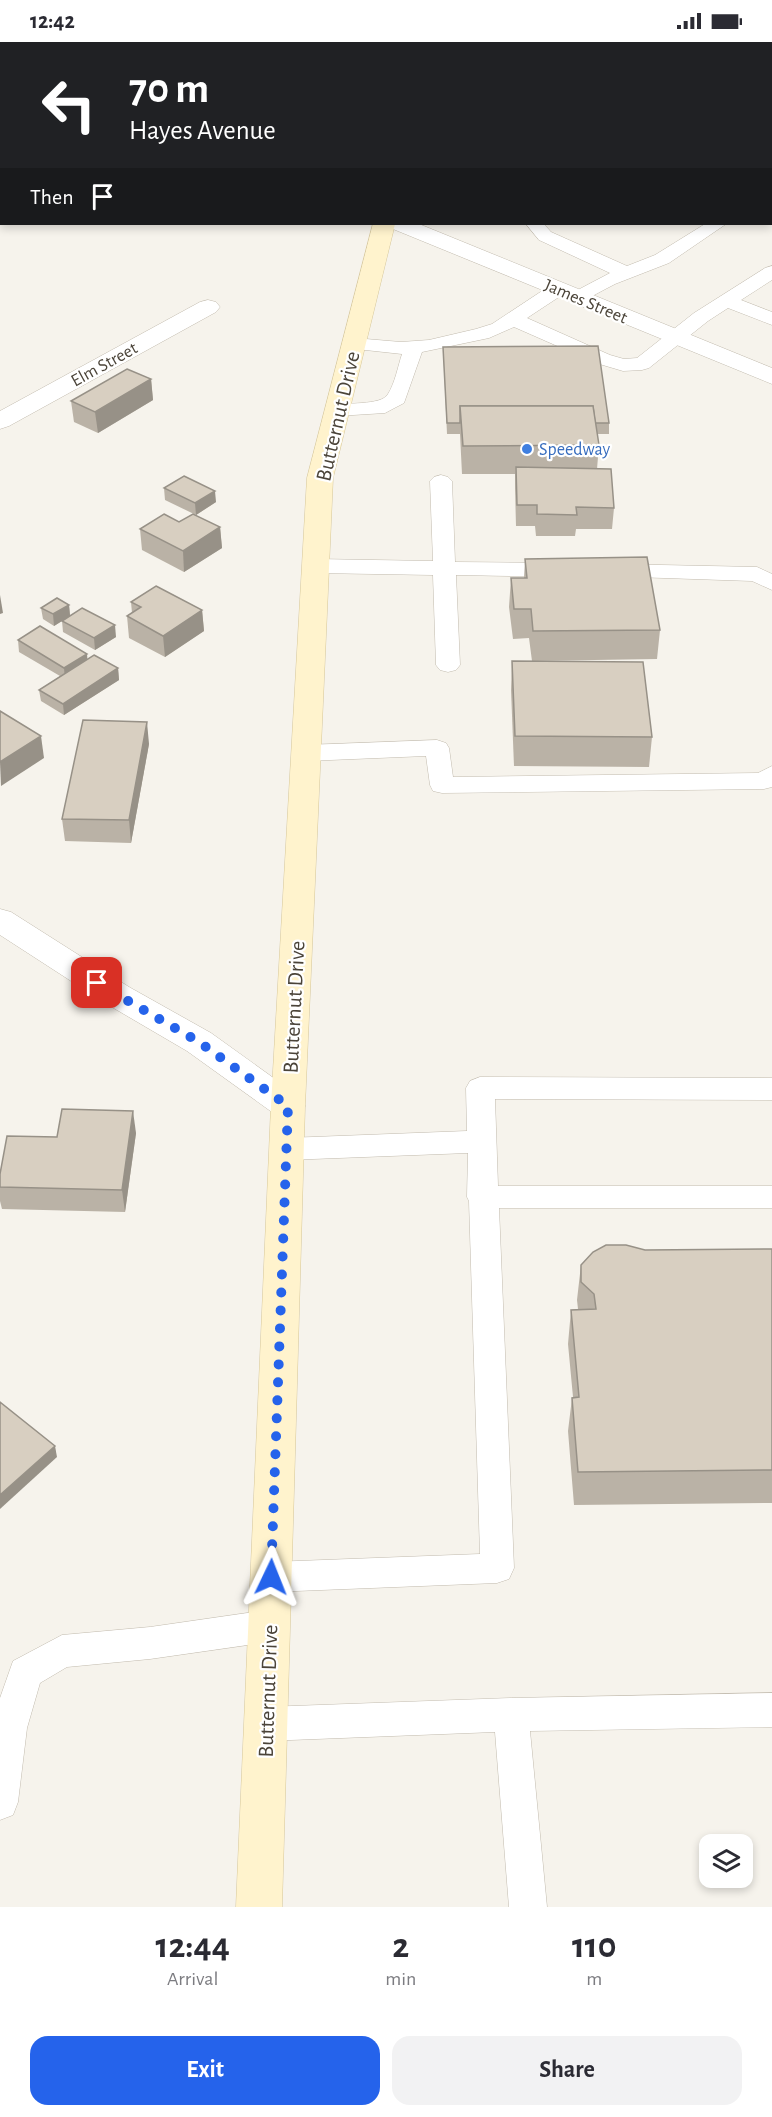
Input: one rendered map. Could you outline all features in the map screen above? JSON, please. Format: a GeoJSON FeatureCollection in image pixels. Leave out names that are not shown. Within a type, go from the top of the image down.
{"type":"FeatureCollection","features":[{"type":"Feature","properties":{"kind":"main road","name":"Butternut Drive"},"geometry":{"type":"LineString","coordinates":[[259,1907],[288,1106],[320,478],[384,225]]}},
{"type":"Feature","properties":{"kind":"street","name":"James Street"},"geometry":{"type":"LineString","coordinates":[[403,225],[772,377]]}},
{"type":"Feature","properties":{"kind":"street","name":"Elm Street"},"geometry":{"type":"LineString","coordinates":[[0,421],[208,307]]}},
{"type":"Feature","properties":{"kind":"street"},"geometry":{"type":"LineString","coordinates":[[0,920],[117,995],[199,1042],[288,1106]]}},
{"type":"Feature","properties":{"kind":"lane"},"geometry":{"type":"LineString","coordinates":[[536,225],[545,236],[626,273]]}},
{"type":"Feature","properties":{"kind":"lane"},"geometry":{"type":"LineString","coordinates":[[354,344],[401,348],[429,346],[482,334],[568,293],[662,259],[715,225]]}},
{"type":"Feature","properties":{"kind":"lane"},"geometry":{"type":"LineString","coordinates":[[513,319],[603,359],[622,365],[642,364],[675,337],[772,272]]}},
{"type":"Feature","properties":{"kind":"lane"},"geometry":{"type":"LineString","coordinates":[[727,301],[772,319]]}},
{"type":"Feature","properties":{"kind":"lane"},"geometry":{"type":"LineString","coordinates":[[337,410],[385,407],[397,399],[414,347]]}},
{"type":"Feature","properties":{"kind":"lane"},"geometry":{"type":"LineString","coordinates":[[441,481],[448,666]]}},
{"type":"Feature","properties":{"kind":"lane"},"geometry":{"type":"LineString","coordinates":[[315,566],[757,574],[772,583]]}},
{"type":"Feature","properties":{"kind":"lane"},"geometry":{"type":"LineString","coordinates":[[306,753],[437,748],[442,785],[764,781],[772,774]]}},
{"type":"Feature","properties":{"kind":"lane"},"geometry":{"type":"LineString","coordinates":[[271,1577],[497,1568],[482,1197],[480,1088],[772,1089]]}},
{"type":"Feature","properties":{"kind":"lane"},"geometry":{"type":"LineString","coordinates":[[287,1149],[482,1140]]}},
{"type":"Feature","properties":{"kind":"lane"},"geometry":{"type":"LineString","coordinates":[[482,1197],[772,1197]]}},
{"type":"Feature","properties":{"kind":"lane"},"geometry":{"type":"LineString","coordinates":[[0,1802],[4,1725],[25,1673],[62,1651],[150,1643],[269,1626]]}},
{"type":"Feature","properties":{"kind":"lane"},"geometry":{"type":"LineString","coordinates":[[266,1724],[511,1715],[772,1710]]}},
{"type":"Feature","properties":{"kind":"lane"},"geometry":{"type":"LineString","coordinates":[[511,1715],[528,1907]]}},
{"type":"Feature","properties":{"kind":"building"},"geometry":{"type":"Polygon","coordinates":[[[598,346],[609,423],[595,423],[593,406],[460,406],[460,423],[447,423],[443,347],[598,346]]]}},
{"type":"Feature","properties":{"kind":"building"},"geometry":{"type":"Polygon","coordinates":[[[127,369],[151,379],[95,412],[71,401],[127,369]]]}},
{"type":"Feature","properties":{"kind":"building"},"geometry":{"type":"Polygon","coordinates":[[[460,406],[593,406],[599,445],[463,446],[460,406]]]}},
{"type":"Feature","properties":{"kind":"building"},"geometry":{"type":"Polygon","coordinates":[[[516,467],[611,469],[614,508],[576,507],[577,515],[537,514],[537,505],[517,505],[516,467]]]}},
{"type":"Feature","properties":{"kind":"building"},"geometry":{"type":"Polygon","coordinates":[[[184,476],[215,491],[195,503],[164,488],[184,476]]]}},
{"type":"Feature","properties":{"kind":"building"},"geometry":{"type":"Polygon","coordinates":[[[164,514],[179,522],[193,514],[220,527],[183,551],[140,529],[164,514]]]}},
{"type":"Feature","properties":{"kind":"building"},"geometry":{"type":"Polygon","coordinates":[[[647,557],[660,630],[533,631],[531,609],[514,609],[511,578],[527,578],[525,559],[647,557]]]}},
{"type":"Feature","properties":{"kind":"building"},"geometry":{"type":"Polygon","coordinates":[[[156,586],[202,610],[163,636],[127,616],[141,607],[131,602],[156,586]]]}},
{"type":"Feature","properties":{"kind":"building"},"geometry":{"type":"Polygon","coordinates":[[[57,598],[69,605],[53,614],[41,608],[57,598]]]}},
{"type":"Feature","properties":{"kind":"building"},"geometry":{"type":"Polygon","coordinates":[[[82,608],[115,625],[94,638],[62,621],[82,608]]]}},
{"type":"Feature","properties":{"kind":"building"},"geometry":{"type":"Polygon","coordinates":[[[40,626],[87,654],[64,668],[18,640],[40,626]]]}},
{"type":"Feature","properties":{"kind":"building"},"geometry":{"type":"Polygon","coordinates":[[[94,655],[118,668],[63,704],[39,690],[94,655]]]}},
{"type":"Feature","properties":{"kind":"building"},"geometry":{"type":"Polygon","coordinates":[[[512,661],[643,662],[652,737],[515,736],[512,661]]]}},
{"type":"Feature","properties":{"kind":"building"},"geometry":{"type":"Polygon","coordinates":[[[0,711],[41,736],[0,762],[0,711]]]}},
{"type":"Feature","properties":{"kind":"building"},"geometry":{"type":"Polygon","coordinates":[[[83,720],[147,722],[129,820],[62,819],[83,720]]]}},
{"type":"Feature","properties":{"kind":"building"},"geometry":{"type":"Polygon","coordinates":[[[62,1109],[133,1111],[122,1190],[0,1187],[7,1136],[57,1137],[62,1109]]]}},
{"type":"Feature","properties":{"kind":"building"},"geometry":{"type":"Polygon","coordinates":[[[606,1245],[626,1245],[645,1250],[772,1249],[772,1470],[578,1472],[572,1398],[579,1397],[571,1310],[596,1309],[594,1294],[581,1282],[581,1265],[593,1252],[606,1245]]]}},
{"type":"Feature","properties":{"kind":"building"},"geometry":{"type":"Polygon","coordinates":[[[0,1402],[55,1446],[0,1495],[0,1402]]]}},
{"type":"Feature","properties":{"kind":"place","name":"Speedway"},"geometry":{"type":"Point","coordinates":[527,449]}},
{"type":"Feature","properties":{"kind":"route"},"geometry":{"type":"LineString","coordinates":[[97,983],[199,1042],[288,1106],[271,1577]]}}]}
